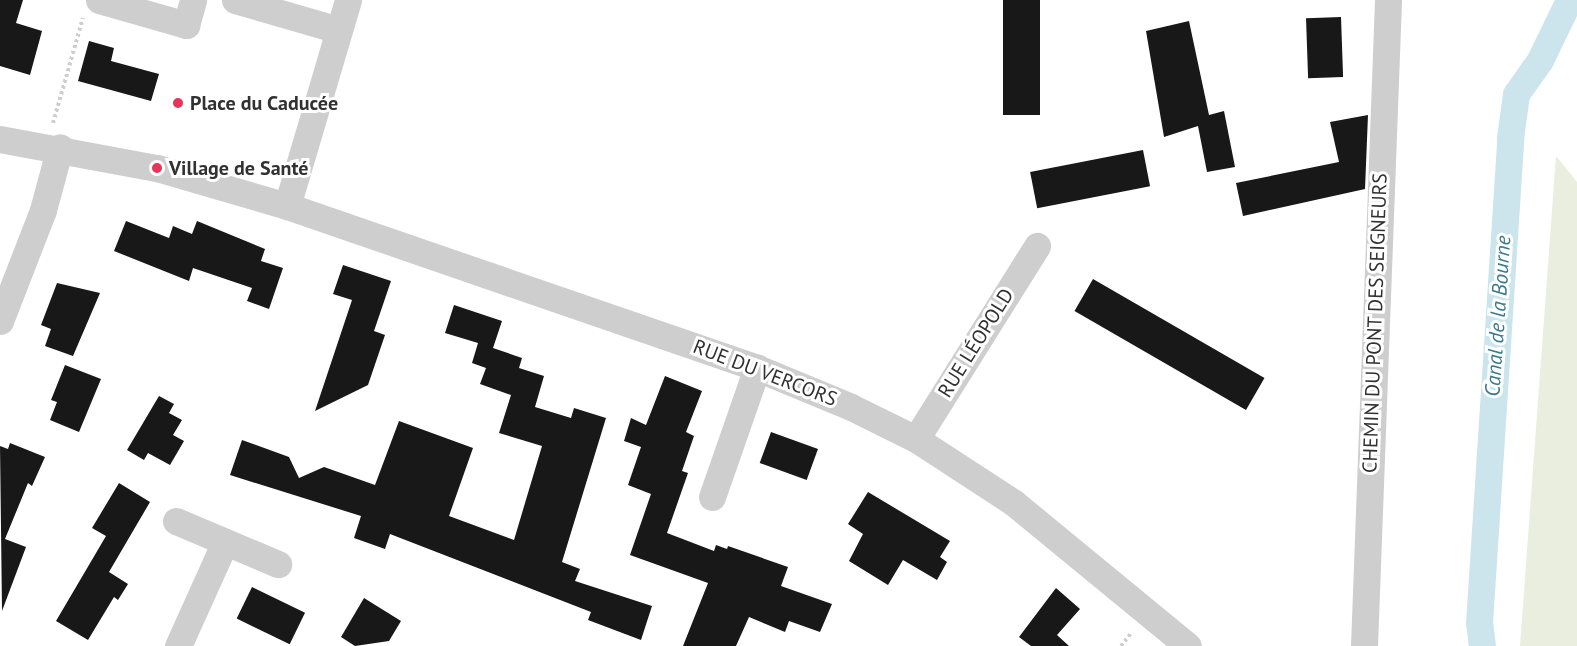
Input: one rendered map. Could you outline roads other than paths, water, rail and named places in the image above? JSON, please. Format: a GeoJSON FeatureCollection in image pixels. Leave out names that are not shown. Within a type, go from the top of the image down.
{"type":"FeatureCollection","features":[{"type":"Feature","properties":{"kind":"street"},"geometry":{"type":"LineString","coordinates":[[92,6],[186,25],[193,0]]}},
{"type":"Feature","properties":{"kind":"street"},"geometry":{"type":"LineString","coordinates":[[235,0],[339,30]]}},
{"type":"Feature","properties":{"kind":"street"},"geometry":{"type":"LineString","coordinates":[[287,206],[348,0]]}},
{"type":"Feature","properties":{"kind":"street","name":"CHEMIN DU PONT DES SEIGNEURS"},"geometry":{"type":"LineString","coordinates":[[1364,646],[1388,0]]}},
{"type":"Feature","properties":{"kind":"street","name":"RUE DU VERCORS"},"geometry":{"type":"LineString","coordinates":[[0,139],[53,146],[157,168],[287,206],[757,368],[916,439],[1014,503],[1188,646]]}},
{"type":"Feature","properties":{"kind":"street"},"geometry":{"type":"LineString","coordinates":[[0,321],[43,210],[53,146]]}},
{"type":"Feature","properties":{"kind":"street","name":"RUE LÉOPOLD"},"geometry":{"type":"LineString","coordinates":[[916,439],[1037,246]]}},
{"type":"Feature","properties":{"kind":"street"},"geometry":{"type":"LineString","coordinates":[[712,497],[757,368]]}},
{"type":"Feature","properties":{"kind":"street"},"geometry":{"type":"LineString","coordinates":[[176,521],[278,564]]}},
{"type":"Feature","properties":{"kind":"street"},"geometry":{"type":"LineString","coordinates":[[178,646],[225,542]]}},
{"type":"Feature","properties":{"kind":"waterway","name":"Canal de la Bourne"},"geometry":{"type":"LineString","coordinates":[[1482,646],[1479,623],[1510,138],[1516,94],[1540,60],[1569,0]]}},
{"type":"Feature","properties":{"kind":"place","name":"Place du Caducée"},"geometry":{"type":"Point","coordinates":[178,103]}},
{"type":"Feature","properties":{"kind":"place","name":"Village de Santé"},"geometry":{"type":"Point","coordinates":[157,168]}}]}
